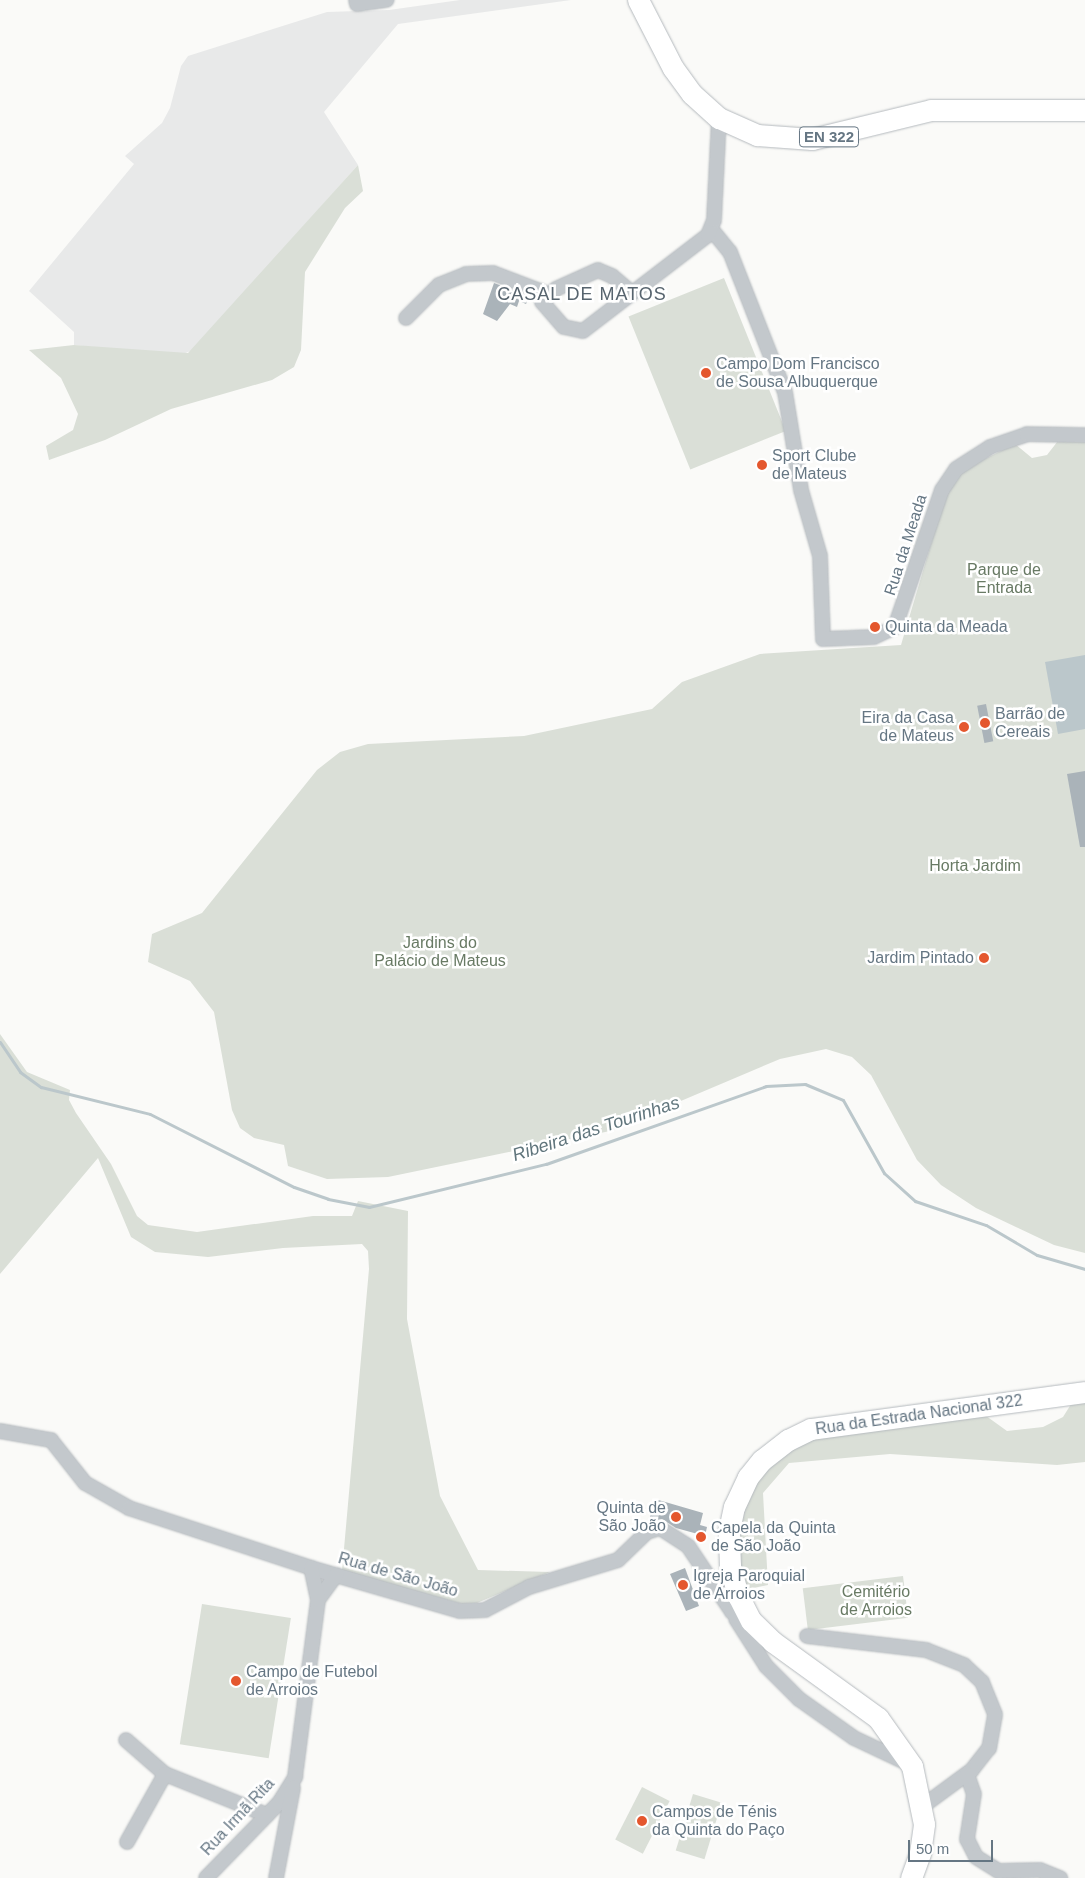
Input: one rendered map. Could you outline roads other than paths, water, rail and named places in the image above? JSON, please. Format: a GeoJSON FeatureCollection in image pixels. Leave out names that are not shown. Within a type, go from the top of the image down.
{"type":"FeatureCollection","features":[{"type":"Feature","properties":{"kind":"main road","name":"EN 322"},"geometry":{"type":"LineString","coordinates":[[638,0],[673,68],[692,94],[719,118],[757,135],[795,140],[830,137],[932,110],[1085,110]]}},
{"type":"Feature","properties":{"kind":"main road","name":"Rua da Estrada Nacional 322"},"geometry":{"type":"LineString","coordinates":[[912,1878],[922,1848],[921,1796],[912,1766],[878,1718],[757,1628],[734,1586],[728,1530],[748,1477],[780,1445],[804,1432],[831,1425],[1085,1392]]}},
{"type":"Feature","properties":{"kind":"street"},"geometry":{"type":"LineString","coordinates":[[356,0],[357,4],[387,0]]}},
{"type":"Feature","properties":{"kind":"street"},"geometry":{"type":"LineString","coordinates":[[631,292],[612,276],[598,270],[548,294],[542,300],[545,308],[564,326],[580,331],[631,292],[712,230],[719,118]]}},
{"type":"Feature","properties":{"kind":"street","name":"Rua da Meada"},"geometry":{"type":"LineString","coordinates":[[712,230],[731,254],[786,398],[801,490],[820,556],[823,639],[874,637],[895,627],[942,490],[956,469],[990,447],[1026,434],[1047,431],[1085,435]]}},
{"type":"Feature","properties":{"kind":"street"},"geometry":{"type":"LineString","coordinates":[[406,318],[439,285],[466,274],[493,273],[548,294]]}},
{"type":"Feature","properties":{"kind":"street","name":"Rua de São João"},"geometry":{"type":"LineString","coordinates":[[0,1431],[52,1440],[85,1483],[128,1508],[310,1568],[473,1612],[529,1587],[618,1560],[647,1532],[660,1528],[688,1546],[730,1609],[744,1623],[757,1628]]}},
{"type":"Feature","properties":{"kind":"street"},"geometry":{"type":"LineString","coordinates":[[310,1568],[318,1600]]}},
{"type":"Feature","properties":{"kind":"street"},"geometry":{"type":"LineString","coordinates":[[318,1600],[336,1575]]}},
{"type":"Feature","properties":{"kind":"street","name":"Rua Irmã Rita"},"geometry":{"type":"LineString","coordinates":[[206,1878],[285,1796],[295,1777],[318,1600]]}},
{"type":"Feature","properties":{"kind":"street"},"geometry":{"type":"LineString","coordinates":[[730,1609],[766,1666],[799,1699],[865,1744],[912,1766]]}},
{"type":"Feature","properties":{"kind":"street"},"geometry":{"type":"LineString","coordinates":[[807,1636],[916,1648],[947,1656],[971,1669],[992,1698],[995,1724],[986,1754],[967,1774],[949,1786],[921,1796]]}},
{"type":"Feature","properties":{"kind":"street"},"geometry":{"type":"LineString","coordinates":[[126,1740],[165,1774],[266,1815]]}},
{"type":"Feature","properties":{"kind":"street"},"geometry":{"type":"LineString","coordinates":[[127,1842],[165,1774]]}},
{"type":"Feature","properties":{"kind":"street"},"geometry":{"type":"LineString","coordinates":[[967,1774],[974,1794],[966,1839],[976,1857],[998,1871],[1040,1870],[1060,1878]]}},
{"type":"Feature","properties":{"kind":"street"},"geometry":{"type":"LineString","coordinates":[[276,1878],[295,1777]]}},
{"type":"Feature","properties":{"kind":"street"},"geometry":{"type":"LineString","coordinates":[[921,1796],[949,1786]]}},
{"type":"Feature","properties":{"kind":"waterway","name":"Ribeira das Tourinhas"},"geometry":{"type":"LineString","coordinates":[[0,1042],[20,1072],[41,1087],[150,1114],[294,1187],[328,1199],[369,1207],[546,1164],[766,1086],[805,1084],[843,1100],[884,1173],[915,1201],[986,1225],[1037,1255],[1085,1269]]}},
{"type":"Feature","properties":{"kind":"place","name":"Campo Dom Francisco de Sousa Albuquerque"},"geometry":{"type":"Point","coordinates":[706,373]}},
{"type":"Feature","properties":{"kind":"place","name":"Sport Clube de Mateus"},"geometry":{"type":"Point","coordinates":[762,465]}},
{"type":"Feature","properties":{"kind":"place","name":"Quinta da Meada"},"geometry":{"type":"Point","coordinates":[875,627]}},
{"type":"Feature","properties":{"kind":"place","name":"Barrão de Cereais"},"geometry":{"type":"Point","coordinates":[985,723]}},
{"type":"Feature","properties":{"kind":"place","name":"Eira da Casa de Mateus"},"geometry":{"type":"Point","coordinates":[964,727]}},
{"type":"Feature","properties":{"kind":"place","name":"Jardim Pintado"},"geometry":{"type":"Point","coordinates":[984,958]}},
{"type":"Feature","properties":{"kind":"place","name":"Quinta de São João"},"geometry":{"type":"Point","coordinates":[676,1517]}},
{"type":"Feature","properties":{"kind":"place","name":"Capela da Quinta de São João"},"geometry":{"type":"Point","coordinates":[701,1537]}},
{"type":"Feature","properties":{"kind":"place","name":"Igreja Paroquial de Arroios"},"geometry":{"type":"Point","coordinates":[683,1585]}},
{"type":"Feature","properties":{"kind":"place","name":"Campo de Futebol de Arroios"},"geometry":{"type":"Point","coordinates":[236,1681]}},
{"type":"Feature","properties":{"kind":"place","name":"Campos de Ténis da Quinta do Paço"},"geometry":{"type":"Point","coordinates":[642,1821]}},
{"type":"Feature","properties":{"kind":"district","name":"CASAL DE MATOS"},"geometry":{"type":"Point","coordinates":[582,294]}},
{"type":"Feature","properties":{"kind":"park label","name":"Parque de Entrada"},"geometry":{"type":"Point","coordinates":[1004,579]}},
{"type":"Feature","properties":{"kind":"park label","name":"Horta Jardim"},"geometry":{"type":"Point","coordinates":[975,866]}},
{"type":"Feature","properties":{"kind":"park label","name":"Jardins do Palácio de Mateus"},"geometry":{"type":"Point","coordinates":[440,952]}},
{"type":"Feature","properties":{"kind":"park label","name":"Cemitério de Arroios"},"geometry":{"type":"Point","coordinates":[876,1601]}}]}
